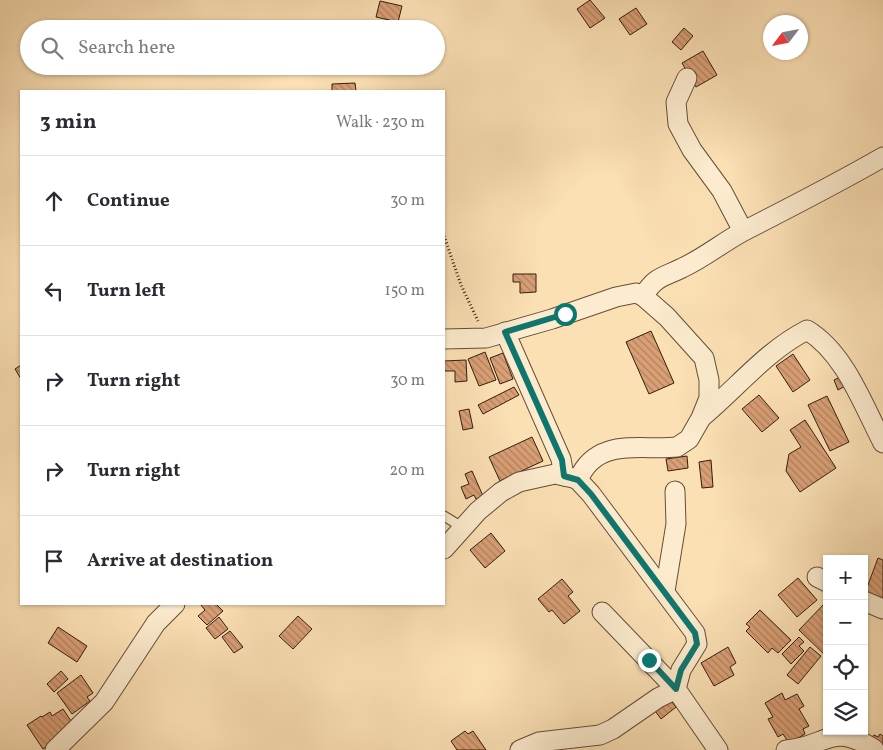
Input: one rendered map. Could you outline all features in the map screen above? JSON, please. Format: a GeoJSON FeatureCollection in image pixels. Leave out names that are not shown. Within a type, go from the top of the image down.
{"type":"FeatureCollection","features":[{"type":"Feature","properties":{"kind":"street"},"geometry":{"type":"LineString","coordinates":[[687,78],[676,102],[678,124],[692,150],[722,191],[743,232]]}},
{"type":"Feature","properties":{"kind":"street"},"geometry":{"type":"LineString","coordinates":[[643,296],[651,283],[668,273],[682,268],[743,232],[809,199],[883,157]]}},
{"type":"Feature","properties":{"kind":"street"},"geometry":{"type":"LineString","coordinates":[[445,339],[486,338],[616,297],[636,293],[643,296],[667,317],[704,358],[709,380],[709,398],[701,418],[689,439],[677,447],[639,446],[604,453],[592,458],[582,470],[571,478],[544,475],[519,482],[502,492],[462,527],[445,548]]}},
{"type":"Feature","properties":{"kind":"street"},"geometry":{"type":"LineString","coordinates":[[701,418],[725,398],[740,380],[794,337],[807,330],[822,339],[842,367],[883,443]]}},
{"type":"Feature","properties":{"kind":"street"},"geometry":{"type":"LineString","coordinates":[[505,332],[571,478],[597,501],[665,591],[698,639],[695,651],[681,670],[676,689],[658,698],[613,730],[600,735],[539,742],[520,750]]}},
{"type":"Feature","properties":{"kind":"street"},"geometry":{"type":"LineString","coordinates":[[665,591],[676,524],[674,491]]}},
{"type":"Feature","properties":{"kind":"street"},"geometry":{"type":"LineString","coordinates":[[868,603],[883,609]]}},
{"type":"Feature","properties":{"kind":"street"},"geometry":{"type":"LineString","coordinates":[[55,750],[104,702],[156,623],[174,605]]}},
{"type":"Feature","properties":{"kind":"street"},"geometry":{"type":"LineString","coordinates":[[602,612],[676,689],[718,750]]}},
{"type":"Feature","properties":{"kind":"street"},"geometry":{"type":"LineString","coordinates":[[786,750],[805,747],[836,734],[848,736],[874,749]]}},
{"type":"Feature","properties":{"kind":"lane"},"geometry":{"type":"LineString","coordinates":[[445,517],[462,527]]}},
{"type":"Feature","properties":{"kind":"path"},"geometry":{"type":"LineString","coordinates":[[445,239],[461,285],[486,338]]}},
{"type":"Feature","properties":{"kind":"building"},"geometry":{"type":"Polygon","coordinates":[[[590,0],[605,18],[590,28],[577,9],[590,0]]]}},
{"type":"Feature","properties":{"kind":"building"},"geometry":{"type":"Polygon","coordinates":[[[380,1],[402,6],[398,20],[376,17],[380,1]]]}},
{"type":"Feature","properties":{"kind":"building"},"geometry":{"type":"Polygon","coordinates":[[[636,8],[647,24],[630,35],[619,19],[636,8]]]}},
{"type":"Feature","properties":{"kind":"building"},"geometry":{"type":"Polygon","coordinates":[[[684,28],[693,36],[681,50],[672,42],[684,28]]]}},
{"type":"Feature","properties":{"kind":"building"},"geometry":{"type":"Polygon","coordinates":[[[703,51],[717,75],[696,87],[682,63],[703,51]]]}},
{"type":"Feature","properties":{"kind":"building"},"geometry":{"type":"Polygon","coordinates":[[[355,83],[356,90],[332,90],[332,84],[355,83]]]}},
{"type":"Feature","properties":{"kind":"building"},"geometry":{"type":"Polygon","coordinates":[[[513,274],[536,274],[536,292],[520,293],[520,282],[513,282],[513,274]]]}},
{"type":"Feature","properties":{"kind":"building"},"geometry":{"type":"Polygon","coordinates":[[[651,331],[674,383],[649,394],[626,342],[651,331]]]}},
{"type":"Feature","properties":{"kind":"building"},"geometry":{"type":"Polygon","coordinates":[[[485,352],[496,380],[479,386],[468,359],[485,352]]]}},
{"type":"Feature","properties":{"kind":"building"},"geometry":{"type":"Polygon","coordinates":[[[503,353],[513,379],[500,384],[490,358],[503,353]]]}},
{"type":"Feature","properties":{"kind":"building"},"geometry":{"type":"Polygon","coordinates":[[[793,354],[810,380],[793,392],[776,366],[793,354]]]}},
{"type":"Feature","properties":{"kind":"building"},"geometry":{"type":"Polygon","coordinates":[[[466,360],[467,381],[455,382],[455,371],[445,371],[445,361],[466,360]]]}},
{"type":"Feature","properties":{"kind":"building"},"geometry":{"type":"Polygon","coordinates":[[[20,366],[20,377],[15,369],[20,366]]]}},
{"type":"Feature","properties":{"kind":"building"},"geometry":{"type":"Polygon","coordinates":[[[844,375],[849,384],[838,390],[834,380],[844,375]]]}},
{"type":"Feature","properties":{"kind":"building"},"geometry":{"type":"Polygon","coordinates":[[[514,387],[519,395],[483,414],[478,405],[514,387]]]}},
{"type":"Feature","properties":{"kind":"building"},"geometry":{"type":"Polygon","coordinates":[[[759,395],[779,418],[762,432],[742,409],[759,395]]]}},
{"type":"Feature","properties":{"kind":"building"},"geometry":{"type":"Polygon","coordinates":[[[827,396],[849,442],[830,451],[808,405],[827,396]]]}},
{"type":"Feature","properties":{"kind":"building"},"geometry":{"type":"Polygon","coordinates":[[[469,409],[473,428],[463,430],[459,411],[469,409]]]}},
{"type":"Feature","properties":{"kind":"building"},"geometry":{"type":"Polygon","coordinates":[[[805,420],[836,468],[800,492],[786,471],[789,454],[801,447],[790,430],[805,420]]]}},
{"type":"Feature","properties":{"kind":"building"},"geometry":{"type":"Polygon","coordinates":[[[532,437],[543,461],[500,481],[489,457],[532,437]]]}},
{"type":"Feature","properties":{"kind":"building"},"geometry":{"type":"Polygon","coordinates":[[[687,456],[688,468],[668,471],[666,459],[687,456]]]}},
{"type":"Feature","properties":{"kind":"building"},"geometry":{"type":"Polygon","coordinates":[[[711,460],[713,487],[702,488],[699,462],[711,460]]]}},
{"type":"Feature","properties":{"kind":"building"},"geometry":{"type":"Polygon","coordinates":[[[472,471],[483,496],[476,499],[474,495],[466,499],[461,487],[469,484],[465,474],[472,471]]]}},
{"type":"Feature","properties":{"kind":"building"},"geometry":{"type":"Polygon","coordinates":[[[491,533],[505,551],[485,568],[470,550],[491,533]]]}},
{"type":"Feature","properties":{"kind":"building"},"geometry":{"type":"Polygon","coordinates":[[[878,558],[883,560],[883,600],[868,594],[868,585],[878,558]]]}},
{"type":"Feature","properties":{"kind":"building"},"geometry":{"type":"Polygon","coordinates":[[[798,578],[817,600],[797,617],[778,595],[798,578]]]}},
{"type":"Feature","properties":{"kind":"building"},"geometry":{"type":"Polygon","coordinates":[[[562,579],[573,592],[568,596],[580,611],[564,624],[552,610],[549,612],[538,599],[562,579]]]}},
{"type":"Feature","properties":{"kind":"building"},"geometry":{"type":"Polygon","coordinates":[[[201,605],[217,605],[223,611],[207,625],[198,616],[205,610],[201,605]]]}},
{"type":"Feature","properties":{"kind":"building"},"geometry":{"type":"Polygon","coordinates":[[[823,605],[823,653],[799,630],[823,605]]]}},
{"type":"Feature","properties":{"kind":"building"},"geometry":{"type":"Polygon","coordinates":[[[760,610],[791,640],[778,653],[772,648],[768,653],[746,631],[750,627],[746,624],[760,610]]]}},
{"type":"Feature","properties":{"kind":"building"},"geometry":{"type":"Polygon","coordinates":[[[298,616],[312,629],[293,649],[279,636],[298,616]]]}},
{"type":"Feature","properties":{"kind":"building"},"geometry":{"type":"Polygon","coordinates":[[[219,617],[228,629],[215,639],[206,628],[219,617]]]}},
{"type":"Feature","properties":{"kind":"building"},"geometry":{"type":"Polygon","coordinates":[[[58,627],[87,646],[77,662],[48,643],[58,627]]]}},
{"type":"Feature","properties":{"kind":"building"},"geometry":{"type":"Polygon","coordinates":[[[230,631],[243,647],[234,653],[222,637],[230,631]]]}},
{"type":"Feature","properties":{"kind":"building"},"geometry":{"type":"Polygon","coordinates":[[[799,637],[804,642],[799,646],[804,651],[791,664],[782,654],[799,637]]]}},
{"type":"Feature","properties":{"kind":"building"},"geometry":{"type":"Polygon","coordinates":[[[728,647],[736,663],[730,667],[734,675],[714,686],[701,663],[728,647]]]}},
{"type":"Feature","properties":{"kind":"building"},"geometry":{"type":"Polygon","coordinates":[[[810,647],[821,656],[798,684],[787,675],[810,647]]]}},
{"type":"Feature","properties":{"kind":"building"},"geometry":{"type":"Polygon","coordinates":[[[61,671],[68,679],[54,692],[47,684],[61,671]]]}},
{"type":"Feature","properties":{"kind":"building"},"geometry":{"type":"Polygon","coordinates":[[[81,675],[93,693],[87,697],[90,701],[72,714],[57,693],[81,675]]]}},
{"type":"Feature","properties":{"kind":"building"},"geometry":{"type":"Polygon","coordinates":[[[782,693],[785,700],[797,694],[804,706],[799,709],[809,726],[803,729],[805,734],[789,743],[783,734],[778,737],[768,719],[773,717],[765,703],[782,693]]]}},
{"type":"Feature","properties":{"kind":"building"},"geometry":{"type":"Polygon","coordinates":[[[668,697],[676,707],[661,719],[653,708],[668,697]]]}},
{"type":"Feature","properties":{"kind":"building"},"geometry":{"type":"Polygon","coordinates":[[[63,709],[75,727],[43,749],[27,725],[50,712],[52,716],[63,709]]]}},
{"type":"Feature","properties":{"kind":"building"},"geometry":{"type":"Polygon","coordinates":[[[465,731],[468,734],[473,731],[486,750],[457,750],[451,741],[465,731]]]}},
{"type":"Feature","properties":{"kind":"building"},"geometry":{"type":"Polygon","coordinates":[[[880,734],[883,736],[883,750],[869,741],[874,735],[878,737],[880,734]]]}},
{"type":"Feature","properties":{"kind":"route"},"geometry":{"type":"LineString","coordinates":[[565,314],[505,332],[562,460],[564,476],[578,480],[591,494],[665,591],[698,639],[695,651],[681,670],[676,683],[676,689],[649,660]]}}]}
